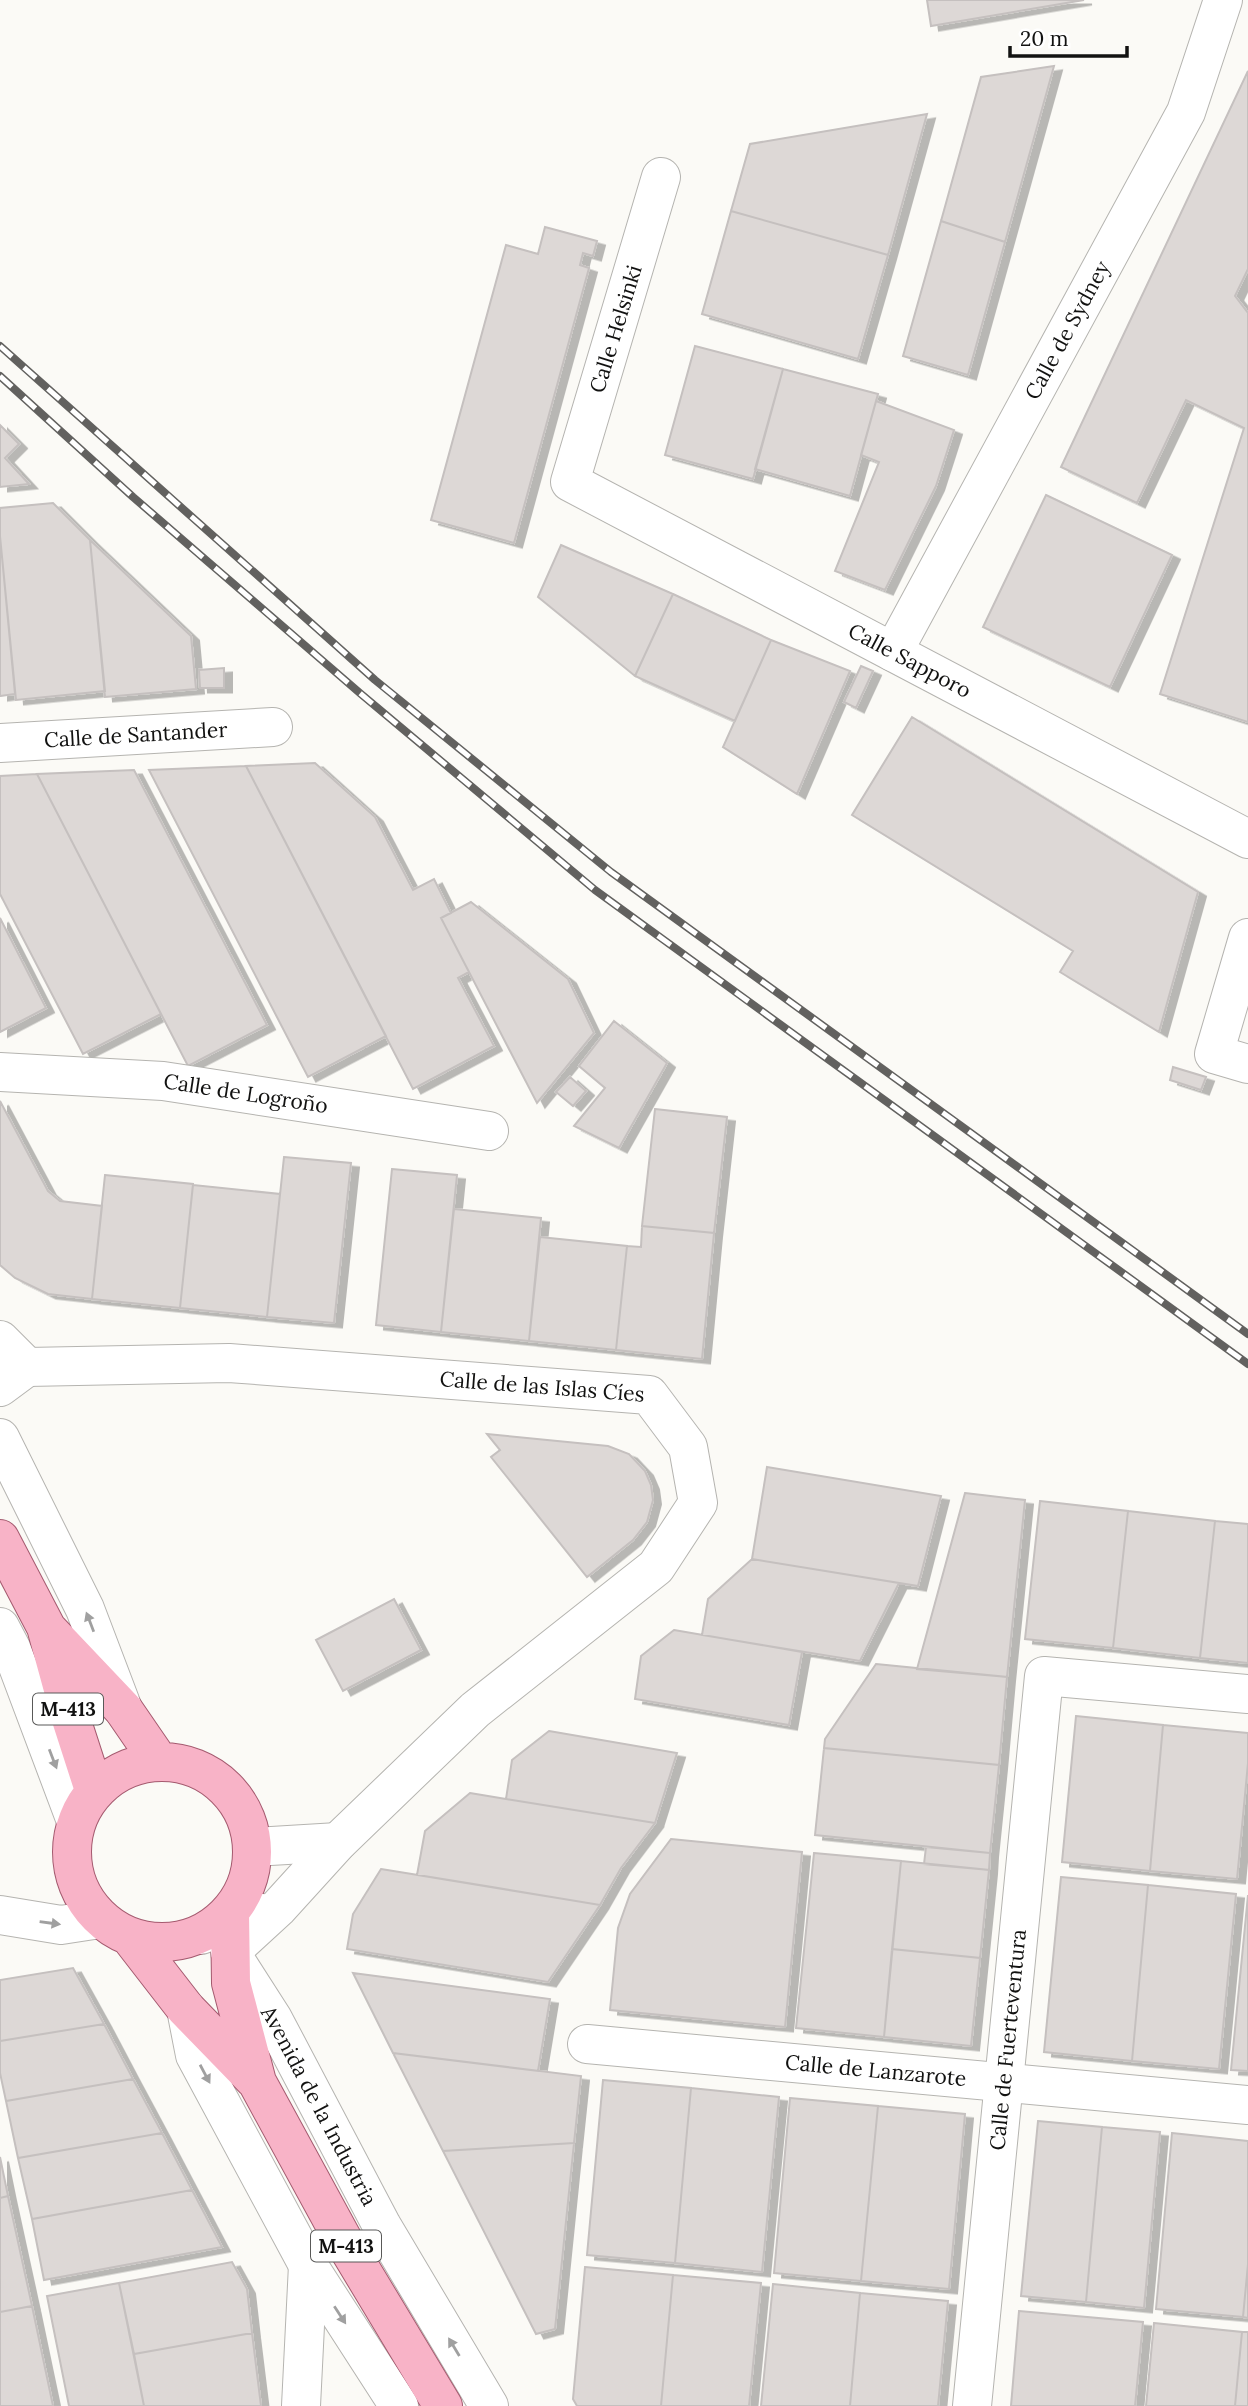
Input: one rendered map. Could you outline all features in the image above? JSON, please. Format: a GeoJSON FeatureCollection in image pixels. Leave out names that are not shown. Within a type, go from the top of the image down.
{"type":"FeatureCollection","features":[{"type":"Feature","properties":{"kind":"main road","name":"M-413"},"geometry":{"type":"LineString","coordinates":[[0,1539],[46,1627],[72,1723],[85,1805],[71,1856],[79,1891],[116,1929]]}},
{"type":"Feature","properties":{"kind":"main road","name":"M-413"},"geometry":{"type":"LineString","coordinates":[[46,1627],[123,1709],[158,1760]]}},
{"type":"Feature","properties":{"kind":"main road"},"geometry":{"type":"LineString","coordinates":[[85,1805],[123,1769],[158,1760],[192,1765],[223,1783],[244,1812],[253,1847],[248,1883],[223,1931],[166,1943],[116,1929]]}},
{"type":"Feature","properties":{"kind":"main road","name":"Avenida de la Industria"},"geometry":{"type":"LineString","coordinates":[[116,1929],[186,2009],[257,2081]]}},
{"type":"Feature","properties":{"kind":"main road","name":"Avenida de la Industria"},"geometry":{"type":"LineString","coordinates":[[223,1931],[231,1983],[257,2081],[342,2238],[443,2406]]}},
{"type":"Feature","properties":{"kind":"street","name":"Calle de Sydney"},"geometry":{"type":"LineString","coordinates":[[893,652],[1186,112],[1223,0]]}},
{"type":"Feature","properties":{"kind":"street","name":"Calle Helsinki"},"geometry":{"type":"LineString","coordinates":[[570,482],[661,177]]}},
{"type":"Feature","properties":{"kind":"street","name":"Calle Sapporo"},"geometry":{"type":"LineString","coordinates":[[570,482],[1248,839]]}},
{"type":"Feature","properties":{"kind":"street","name":"Calle de Santander"},"geometry":{"type":"LineString","coordinates":[[0,743],[273,727]]}},
{"type":"Feature","properties":{"kind":"street"},"geometry":{"type":"LineString","coordinates":[[1248,937],[1214,1054],[1248,1064]]}},
{"type":"Feature","properties":{"kind":"street","name":"Calle de Logroño"},"geometry":{"type":"LineString","coordinates":[[0,1072],[163,1081],[489,1132]]}},
{"type":"Feature","properties":{"kind":"street"},"geometry":{"type":"LineString","coordinates":[[0,1340],[14,1377]]}},
{"type":"Feature","properties":{"kind":"street","name":"Calle de las Islas Cíes"},"geometry":{"type":"LineString","coordinates":[[14,1377],[229,1363],[649,1395],[688,1447],[698,1503],[656,1567],[475,1710],[338,1842],[278,1908],[223,1931]]}},
{"type":"Feature","properties":{"kind":"street"},"geometry":{"type":"LineString","coordinates":[[0,1438],[85,1609],[123,1709]]}},
{"type":"Feature","properties":{"kind":"street"},"geometry":{"type":"LineString","coordinates":[[0,1628],[85,1805]]}},
{"type":"Feature","properties":{"kind":"street","name":"Calle de Fuerteventura"},"geometry":{"type":"LineString","coordinates":[[972,2406],[1044,1676],[1248,1694]]}},
{"type":"Feature","properties":{"kind":"street"},"geometry":{"type":"LineString","coordinates":[[253,1847],[338,1842]]}},
{"type":"Feature","properties":{"kind":"street"},"geometry":{"type":"LineString","coordinates":[[0,1915],[61,1925],[116,1929]]}},
{"type":"Feature","properties":{"kind":"street","name":"Avenida de la Industria"},"geometry":{"type":"LineString","coordinates":[[223,1931],[273,2019],[382,2226],[489,2406]]}},
{"type":"Feature","properties":{"kind":"street","name":"Avenida de la Industria"},"geometry":{"type":"LineString","coordinates":[[186,2009],[195,2055],[308,2265],[399,2406]]}},
{"type":"Feature","properties":{"kind":"street","name":"Calle de Lanzarote"},"geometry":{"type":"LineString","coordinates":[[587,2044],[1248,2105]]}},
{"type":"Feature","properties":{"kind":"street"},"geometry":{"type":"LineString","coordinates":[[301,2406],[308,2265]]}},
{"type":"Feature","properties":{"kind":"building"},"geometry":{"type":"Polygon","coordinates":[[[927,0],[1084,0],[931,26],[927,0]]]}},
{"type":"Feature","properties":{"kind":"building"},"geometry":{"type":"Polygon","coordinates":[[[1054,66],[1005,242],[941,221],[981,77],[1054,66]]]}},
{"type":"Feature","properties":{"kind":"building"},"geometry":{"type":"Polygon","coordinates":[[[1248,71],[1248,269],[1235,296],[1248,313],[1248,722],[1160,694],[1244,428],[1186,400],[1137,503],[1061,467],[1248,71]]]}},
{"type":"Feature","properties":{"kind":"building"},"geometry":{"type":"Polygon","coordinates":[[[927,114],[888,255],[731,211],[750,144],[927,114]]]}},
{"type":"Feature","properties":{"kind":"building"},"geometry":{"type":"Polygon","coordinates":[[[731,211],[888,255],[858,359],[702,314],[731,211]]]}},
{"type":"Feature","properties":{"kind":"building"},"geometry":{"type":"Polygon","coordinates":[[[941,221],[1005,242],[968,375],[903,356],[941,221]]]}},
{"type":"Feature","properties":{"kind":"building"},"geometry":{"type":"Polygon","coordinates":[[[545,227],[597,241],[593,256],[583,253],[580,265],[589,268],[514,543],[431,520],[506,245],[538,254],[545,227]]]}},
{"type":"Feature","properties":{"kind":"building"},"geometry":{"type":"Polygon","coordinates":[[[695,346],[783,369],[753,479],[665,455],[695,346]]]}},
{"type":"Feature","properties":{"kind":"building"},"geometry":{"type":"Polygon","coordinates":[[[783,369],[878,394],[850,496],[755,469],[783,369]]]}},
{"type":"Feature","properties":{"kind":"building"},"geometry":{"type":"Polygon","coordinates":[[[876,401],[954,430],[936,486],[885,590],[835,571],[879,462],[861,455],[876,401]]]}},
{"type":"Feature","properties":{"kind":"building"},"geometry":{"type":"Polygon","coordinates":[[[0,425],[19,444],[5,458],[29,484],[0,487],[0,425]]]}},
{"type":"Feature","properties":{"kind":"building"},"geometry":{"type":"Polygon","coordinates":[[[1046,495],[1172,555],[1110,687],[983,627],[1046,495]]]}},
{"type":"Feature","properties":{"kind":"building"},"geometry":{"type":"Polygon","coordinates":[[[53,503],[90,540],[105,691],[16,700],[0,536],[0,508],[53,503]]]}},
{"type":"Feature","properties":{"kind":"building"},"geometry":{"type":"Polygon","coordinates":[[[0,536],[15,694],[0,696],[0,536]]]}},
{"type":"Feature","properties":{"kind":"building"},"geometry":{"type":"Polygon","coordinates":[[[90,540],[191,636],[196,689],[105,697],[90,540]]]}},
{"type":"Feature","properties":{"kind":"building"},"geometry":{"type":"Polygon","coordinates":[[[561,545],[673,594],[635,676],[538,597],[561,545]]]}},
{"type":"Feature","properties":{"kind":"building"},"geometry":{"type":"Polygon","coordinates":[[[673,594],[771,640],[735,721],[635,676],[673,594]]]}},
{"type":"Feature","properties":{"kind":"building"},"geometry":{"type":"Polygon","coordinates":[[[771,640],[850,671],[797,794],[723,747],[771,640]]]}},
{"type":"Feature","properties":{"kind":"building"},"geometry":{"type":"Polygon","coordinates":[[[861,666],[873,671],[856,708],[844,702],[861,666]]]}},
{"type":"Feature","properties":{"kind":"building"},"geometry":{"type":"Polygon","coordinates":[[[224,668],[224,688],[200,688],[199,670],[224,668]]]}},
{"type":"Feature","properties":{"kind":"building"},"geometry":{"type":"Polygon","coordinates":[[[912,717],[1198,892],[1159,1032],[1060,972],[1073,951],[852,815],[912,717]]]}},
{"type":"Feature","properties":{"kind":"building"},"geometry":{"type":"Polygon","coordinates":[[[315,763],[375,817],[413,890],[434,879],[451,913],[441,918],[469,972],[458,978],[494,1046],[413,1089],[246,766],[315,763]]]}},
{"type":"Feature","properties":{"kind":"building"},"geometry":{"type":"Polygon","coordinates":[[[246,766],[386,1036],[308,1077],[149,770],[246,766]]]}},
{"type":"Feature","properties":{"kind":"building"},"geometry":{"type":"Polygon","coordinates":[[[134,770],[267,1025],[188,1066],[37,774],[134,770]]]}},
{"type":"Feature","properties":{"kind":"building"},"geometry":{"type":"Polygon","coordinates":[[[37,774],[161,1014],[83,1054],[0,894],[0,776],[37,774]]]}},
{"type":"Feature","properties":{"kind":"building"},"geometry":{"type":"Polygon","coordinates":[[[471,902],[568,979],[594,1033],[537,1103],[441,918],[471,902]]]}},
{"type":"Feature","properties":{"kind":"building"},"geometry":{"type":"Polygon","coordinates":[[[0,918],[46,1008],[0,1032],[0,918]]]}},
{"type":"Feature","properties":{"kind":"building"},"geometry":{"type":"Polygon","coordinates":[[[614,1021],[667,1063],[619,1148],[574,1126],[605,1088],[579,1066],[614,1021]]]}},
{"type":"Feature","properties":{"kind":"building"},"geometry":{"type":"Polygon","coordinates":[[[1173,1067],[1206,1077],[1201,1090],[1170,1080],[1173,1067]]]}},
{"type":"Feature","properties":{"kind":"building"},"geometry":{"type":"Polygon","coordinates":[[[570,1077],[586,1091],[573,1106],[556,1092],[570,1077]]]}},
{"type":"Feature","properties":{"kind":"building"},"geometry":{"type":"Polygon","coordinates":[[[0,1101],[48,1191],[60,1201],[102,1206],[92,1299],[48,1294],[15,1278],[0,1265],[0,1101]]]}},
{"type":"Feature","properties":{"kind":"building"},"geometry":{"type":"Polygon","coordinates":[[[655,1109],[727,1117],[714,1233],[642,1226],[655,1109]]]}},
{"type":"Feature","properties":{"kind":"building"},"geometry":{"type":"Polygon","coordinates":[[[284,1157],[351,1163],[334,1323],[267,1317],[284,1157]]]}},
{"type":"Feature","properties":{"kind":"building"},"geometry":{"type":"Polygon","coordinates":[[[392,1169],[457,1175],[441,1332],[376,1325],[392,1169]]]}},
{"type":"Feature","properties":{"kind":"building"},"geometry":{"type":"Polygon","coordinates":[[[105,1175],[193,1184],[180,1308],[92,1299],[105,1175]]]}},
{"type":"Feature","properties":{"kind":"building"},"geometry":{"type":"Polygon","coordinates":[[[193,1185],[280,1194],[267,1317],[180,1308],[193,1185]]]}},
{"type":"Feature","properties":{"kind":"building"},"geometry":{"type":"Polygon","coordinates":[[[454,1209],[541,1218],[529,1341],[441,1332],[454,1209]]]}},
{"type":"Feature","properties":{"kind":"building"},"geometry":{"type":"Polygon","coordinates":[[[642,1226],[714,1233],[702,1359],[616,1350],[627,1246],[641,1247],[642,1226]]]}},
{"type":"Feature","properties":{"kind":"building"},"geometry":{"type":"Polygon","coordinates":[[[540,1237],[627,1246],[616,1350],[529,1341],[540,1237]]]}},
{"type":"Feature","properties":{"kind":"building"},"geometry":{"type":"Polygon","coordinates":[[[487,1434],[608,1446],[629,1454],[645,1471],[651,1485],[653,1500],[647,1522],[633,1540],[587,1577],[491,1457],[500,1450],[487,1434]]]}},
{"type":"Feature","properties":{"kind":"building"},"geometry":{"type":"Polygon","coordinates":[[[767,1467],[941,1496],[918,1586],[752,1559],[767,1467]]]}},
{"type":"Feature","properties":{"kind":"building"},"geometry":{"type":"Polygon","coordinates":[[[965,1493],[1025,1500],[1007,1677],[917,1669],[965,1493]]]}},
{"type":"Feature","properties":{"kind":"building"},"geometry":{"type":"Polygon","coordinates":[[[1040,1501],[1128,1511],[1113,1648],[1025,1639],[1040,1501]]]}},
{"type":"Feature","properties":{"kind":"building"},"geometry":{"type":"Polygon","coordinates":[[[1128,1511],[1215,1521],[1200,1658],[1113,1648],[1128,1511]]]}},
{"type":"Feature","properties":{"kind":"building"},"geometry":{"type":"Polygon","coordinates":[[[1215,1521],[1248,1524],[1248,1663],[1200,1658],[1215,1521]]]}},
{"type":"Feature","properties":{"kind":"building"},"geometry":{"type":"Polygon","coordinates":[[[752,1559],[899,1583],[860,1661],[702,1635],[708,1599],[752,1559]]]}},
{"type":"Feature","properties":{"kind":"building"},"geometry":{"type":"Polygon","coordinates":[[[394,1599],[421,1650],[343,1691],[316,1640],[394,1599]]]}},
{"type":"Feature","properties":{"kind":"building"},"geometry":{"type":"Polygon","coordinates":[[[674,1630],[802,1652],[789,1725],[635,1699],[641,1656],[674,1630]]]}},
{"type":"Feature","properties":{"kind":"building"},"geometry":{"type":"Polygon","coordinates":[[[876,1664],[1007,1677],[999,1765],[824,1748],[825,1739],[876,1664]]]}},
{"type":"Feature","properties":{"kind":"building"},"geometry":{"type":"Polygon","coordinates":[[[1076,1716],[1163,1725],[1150,1871],[1062,1862],[1076,1716]]]}},
{"type":"Feature","properties":{"kind":"building"},"geometry":{"type":"Polygon","coordinates":[[[1163,1725],[1248,1733],[1248,1763],[1237,1879],[1150,1871],[1163,1725]]]}},
{"type":"Feature","properties":{"kind":"building"},"geometry":{"type":"Polygon","coordinates":[[[549,1731],[677,1753],[655,1823],[506,1799],[512,1760],[549,1731]]]}},
{"type":"Feature","properties":{"kind":"building"},"geometry":{"type":"Polygon","coordinates":[[[824,1748],[999,1765],[990,1853],[815,1835],[824,1748]]]}},
{"type":"Feature","properties":{"kind":"building"},"geometry":{"type":"Polygon","coordinates":[[[470,1793],[655,1823],[621,1868],[600,1905],[417,1875],[425,1831],[470,1793]]]}},
{"type":"Feature","properties":{"kind":"building"},"geometry":{"type":"Polygon","coordinates":[[[671,1839],[802,1852],[785,2027],[610,2010],[618,1928],[630,1894],[671,1839]]]}},
{"type":"Feature","properties":{"kind":"building"},"geometry":{"type":"Polygon","coordinates":[[[926,1847],[990,1853],[989,1870],[924,1864],[926,1847]]]}},
{"type":"Feature","properties":{"kind":"building"},"geometry":{"type":"Polygon","coordinates":[[[814,1853],[901,1861],[884,2037],[796,2028],[814,1853]]]}},
{"type":"Feature","properties":{"kind":"building"},"geometry":{"type":"Polygon","coordinates":[[[901,1861],[989,1870],[980,1958],[892,1949],[901,1861]]]}},
{"type":"Feature","properties":{"kind":"building"},"geometry":{"type":"Polygon","coordinates":[[[381,1869],[600,1905],[548,1982],[347,1949],[353,1914],[381,1869]]]}},
{"type":"Feature","properties":{"kind":"building"},"geometry":{"type":"Polygon","coordinates":[[[1061,1877],[1148,1885],[1132,2061],[1044,2052],[1061,1877]]]}},
{"type":"Feature","properties":{"kind":"building"},"geometry":{"type":"Polygon","coordinates":[[[1148,1885],[1236,1894],[1219,2069],[1132,2061],[1148,1885]]]}},
{"type":"Feature","properties":{"kind":"building"},"geometry":{"type":"Polygon","coordinates":[[[1248,1895],[1248,2071],[1231,2070],[1248,1895]]]}},
{"type":"Feature","properties":{"kind":"building"},"geometry":{"type":"Polygon","coordinates":[[[892,1949],[980,1958],[971,2046],[884,2037],[892,1949]]]}},
{"type":"Feature","properties":{"kind":"building"},"geometry":{"type":"Polygon","coordinates":[[[73,1968],[104,2024],[0,2041],[0,1980],[73,1968]]]}},
{"type":"Feature","properties":{"kind":"building"},"geometry":{"type":"Polygon","coordinates":[[[353,1973],[550,1999],[538,2071],[393,2053],[353,1973]]]}},
{"type":"Feature","properties":{"kind":"building"},"geometry":{"type":"Polygon","coordinates":[[[104,2024],[133,2079],[6,2101],[0,2073],[0,2041],[104,2024]]]}},
{"type":"Feature","properties":{"kind":"building"},"geometry":{"type":"Polygon","coordinates":[[[393,2053],[581,2076],[574,2143],[443,2151],[393,2053]]]}},
{"type":"Feature","properties":{"kind":"building"},"geometry":{"type":"Polygon","coordinates":[[[133,2079],[162,2133],[18,2158],[6,2101],[133,2079]]]}},
{"type":"Feature","properties":{"kind":"building"},"geometry":{"type":"Polygon","coordinates":[[[603,2080],[691,2088],[675,2263],[587,2255],[603,2080]]]}},
{"type":"Feature","properties":{"kind":"building"},"geometry":{"type":"Polygon","coordinates":[[[691,2088],[779,2097],[762,2272],[675,2263],[691,2088]]]}},
{"type":"Feature","properties":{"kind":"building"},"geometry":{"type":"Polygon","coordinates":[[[790,2098],[878,2106],[861,2281],[774,2273],[790,2098]]]}},
{"type":"Feature","properties":{"kind":"building"},"geometry":{"type":"Polygon","coordinates":[[[878,2106],[965,2114],[949,2289],[861,2281],[878,2106]]]}},
{"type":"Feature","properties":{"kind":"building"},"geometry":{"type":"Polygon","coordinates":[[[1038,2121],[1102,2127],[1086,2302],[1021,2296],[1038,2121]]]}},
{"type":"Feature","properties":{"kind":"building"},"geometry":{"type":"Polygon","coordinates":[[[1102,2127],[1160,2132],[1144,2308],[1086,2302],[1102,2127]]]}},
{"type":"Feature","properties":{"kind":"building"},"geometry":{"type":"Polygon","coordinates":[[[162,2133],[192,2190],[32,2219],[18,2158],[162,2133]]]}},
{"type":"Feature","properties":{"kind":"building"},"geometry":{"type":"Polygon","coordinates":[[[1172,2133],[1248,2141],[1248,2264],[1243,2317],[1156,2309],[1172,2133]]]}},
{"type":"Feature","properties":{"kind":"building"},"geometry":{"type":"Polygon","coordinates":[[[574,2143],[555,2329],[536,2334],[443,2151],[574,2143]]]}},
{"type":"Feature","properties":{"kind":"building"},"geometry":{"type":"Polygon","coordinates":[[[0,2157],[8,2196],[0,2198],[0,2157]]]}},
{"type":"Feature","properties":{"kind":"building"},"geometry":{"type":"Polygon","coordinates":[[[192,2190],[222,2247],[44,2280],[32,2219],[192,2190]]]}},
{"type":"Feature","properties":{"kind":"building"},"geometry":{"type":"Polygon","coordinates":[[[8,2196],[32,2306],[0,2312],[0,2198],[8,2196]]]}},
{"type":"Feature","properties":{"kind":"building"},"geometry":{"type":"Polygon","coordinates":[[[232,2262],[247,2289],[252,2333],[134,2354],[119,2283],[232,2262]]]}},
{"type":"Feature","properties":{"kind":"building"},"geometry":{"type":"Polygon","coordinates":[[[1248,2264],[1248,2318],[1243,2317],[1248,2264]]]}},
{"type":"Feature","properties":{"kind":"building"},"geometry":{"type":"Polygon","coordinates":[[[585,2267],[673,2275],[661,2406],[577,2406],[573,2399],[585,2267]]]}},
{"type":"Feature","properties":{"kind":"building"},"geometry":{"type":"Polygon","coordinates":[[[673,2275],[761,2283],[749,2406],[661,2406],[673,2275]]]}},
{"type":"Feature","properties":{"kind":"building"},"geometry":{"type":"Polygon","coordinates":[[[119,2283],[144,2406],[69,2406],[47,2296],[119,2283]]]}},
{"type":"Feature","properties":{"kind":"building"},"geometry":{"type":"Polygon","coordinates":[[[773,2284],[860,2293],[850,2406],[761,2406],[773,2284]]]}},
{"type":"Feature","properties":{"kind":"building"},"geometry":{"type":"Polygon","coordinates":[[[860,2293],[948,2301],[938,2406],[850,2406],[860,2293]]]}},
{"type":"Feature","properties":{"kind":"building"},"geometry":{"type":"Polygon","coordinates":[[[32,2306],[53,2406],[0,2406],[0,2312],[32,2306]]]}},
{"type":"Feature","properties":{"kind":"building"},"geometry":{"type":"Polygon","coordinates":[[[1019,2311],[1143,2322],[1135,2406],[1011,2406],[1019,2311]]]}},
{"type":"Feature","properties":{"kind":"building"},"geometry":{"type":"Polygon","coordinates":[[[1154,2323],[1242,2332],[1235,2406],[1146,2406],[1154,2323]]]}},
{"type":"Feature","properties":{"kind":"building"},"geometry":{"type":"Polygon","coordinates":[[[1242,2332],[1248,2332],[1248,2406],[1235,2406],[1242,2332]]]}},
{"type":"Feature","properties":{"kind":"building"},"geometry":{"type":"Polygon","coordinates":[[[252,2333],[261,2406],[144,2406],[134,2354],[252,2333]]]}},
{"type":"Feature","properties":{"kind":"railway"},"geometry":{"type":"LineString","coordinates":[[0,346],[375,680],[611,872],[1248,1334]]}},
{"type":"Feature","properties":{"kind":"railway"},"geometry":{"type":"LineString","coordinates":[[0,376],[133,497],[361,694],[595,890],[1248,1364]]}}]}
